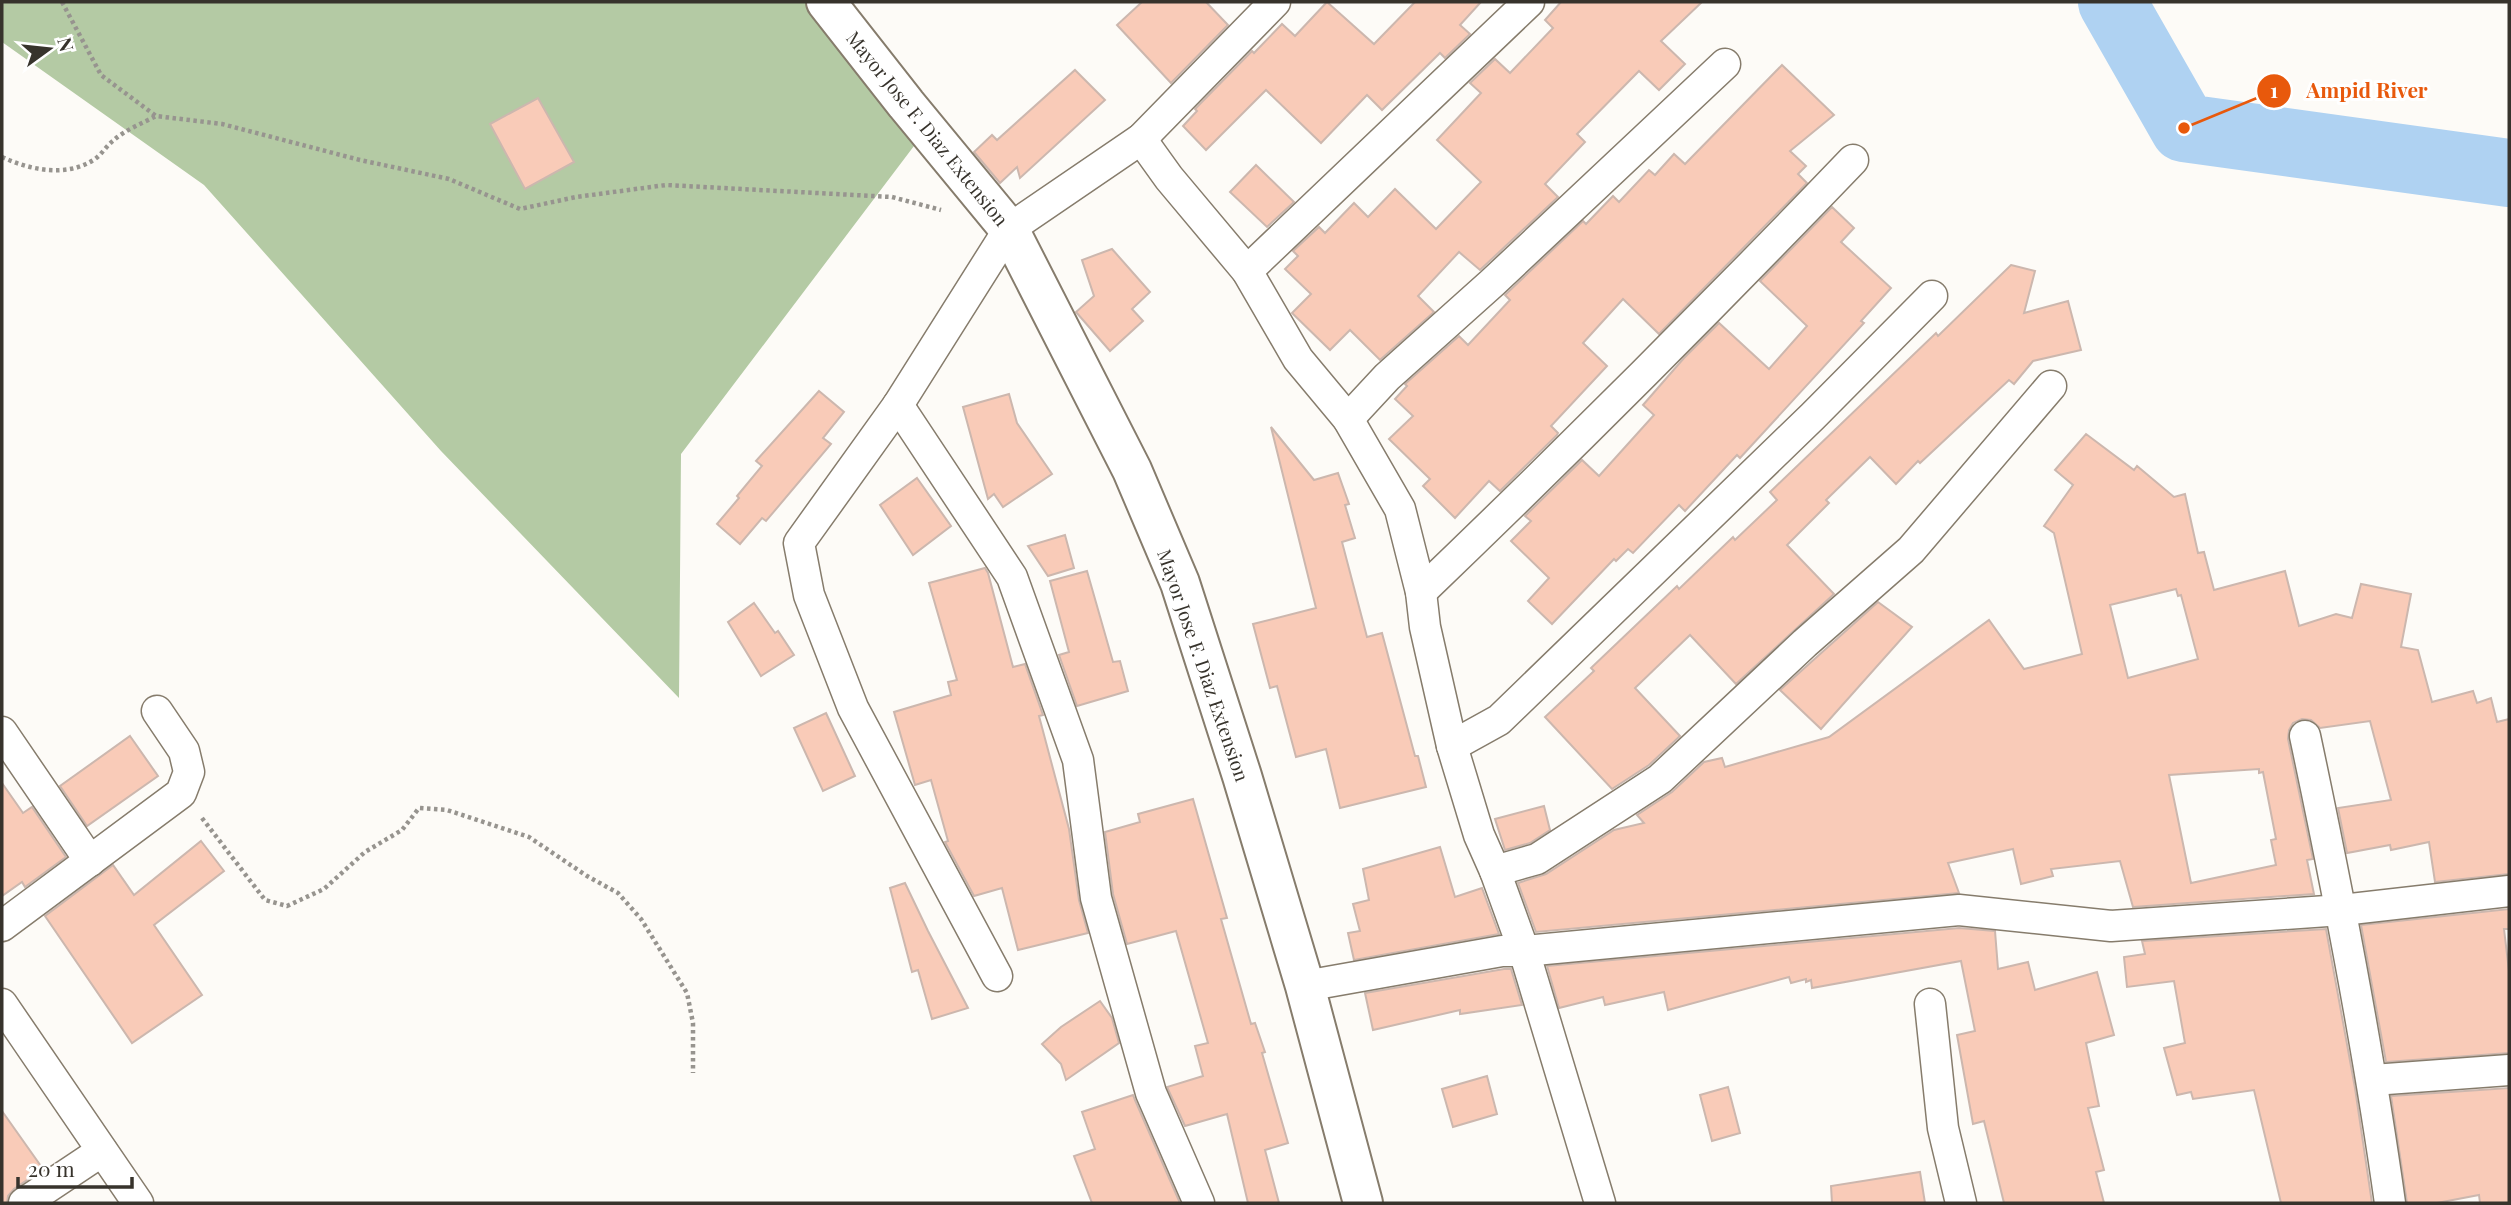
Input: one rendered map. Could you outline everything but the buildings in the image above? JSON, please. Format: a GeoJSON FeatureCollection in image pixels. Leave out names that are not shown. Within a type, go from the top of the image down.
{"type":"FeatureCollection","features":[{"type":"Feature","properties":{"kind":"street","name":"Mayor Jose F. Diaz Extension"},"geometry":{"type":"LineString","coordinates":[[826,2],[1009,229],[1132,470],[1180,583],[1242,776],[1305,986],[1363,1203]]}},
{"type":"Feature","properties":{"kind":"street"},"geometry":{"type":"LineString","coordinates":[[997,976],[853,708],[809,595],[799,543],[898,405],[1009,229],[1141,139],[1275,2]]}},
{"type":"Feature","properties":{"kind":"street"},"geometry":{"type":"LineString","coordinates":[[1247,271],[1529,2]]}},
{"type":"Feature","properties":{"kind":"street"},"geometry":{"type":"LineString","coordinates":[[1348,419],[1387,377],[1492,283],[1725,64]]}},
{"type":"Feature","properties":{"kind":"street"},"geometry":{"type":"LineString","coordinates":[[1141,139],[1169,178],[1247,271],[1297,359],[1348,419],[1400,509],[1421,592],[1425,627],[1452,746],[1479,835],[1495,870],[1524,951],[1600,1203]]}},
{"type":"Feature","properties":{"kind":"street"},"geometry":{"type":"LineString","coordinates":[[1421,592],[1540,478],[1853,160]]}},
{"type":"Feature","properties":{"kind":"street"},"geometry":{"type":"LineString","coordinates":[[1452,746],[1499,720],[1784,444],[1932,296]]}},
{"type":"Feature","properties":{"kind":"street"},"geometry":{"type":"LineString","coordinates":[[1495,870],[1536,859],[1660,779],[1805,643],[1911,550],[2051,386]]}},
{"type":"Feature","properties":{"kind":"street"},"geometry":{"type":"LineString","coordinates":[[898,405],[1012,577],[1078,760],[1096,898],[1151,1093],[1199,1203]]}},
{"type":"Feature","properties":{"kind":"street"},"geometry":{"type":"LineString","coordinates":[[2,926],[181,793],[189,772],[184,751],[157,710]]}},
{"type":"Feature","properties":{"kind":"street"},"geometry":{"type":"LineString","coordinates":[[2,732],[90,861]]}},
{"type":"Feature","properties":{"kind":"street"},"geometry":{"type":"LineString","coordinates":[[2305,736],[2342,910],[2373,1080],[2390,1203]]}},
{"type":"Feature","properties":{"kind":"street"},"geometry":{"type":"LineString","coordinates":[[1305,986],[1502,951],[1959,910],[2111,926],[2342,910],[2509,891]]}},
{"type":"Feature","properties":{"kind":"street"},"geometry":{"type":"LineString","coordinates":[[2,1004],[138,1203]]}},
{"type":"Feature","properties":{"kind":"street"},"geometry":{"type":"LineString","coordinates":[[1930,1004],[1943,1128],[1961,1203]]}},
{"type":"Feature","properties":{"kind":"street"},"geometry":{"type":"LineString","coordinates":[[2373,1080],[2509,1070]]}},
{"type":"Feature","properties":{"kind":"street"},"geometry":{"type":"LineString","coordinates":[[24,1203],[102,1151]]}},
{"type":"Feature","properties":{"kind":"path"},"geometry":{"type":"LineString","coordinates":[[62,2],[101,75],[156,116],[222,124],[360,160],[449,179],[520,209],[576,197],[666,185],[892,197],[944,211]]}},
{"type":"Feature","properties":{"kind":"path"},"geometry":{"type":"LineString","coordinates":[[2,157],[18,164],[59,172],[86,164],[98,157],[114,139],[156,116]]}},
{"type":"Feature","properties":{"kind":"path"},"geometry":{"type":"LineString","coordinates":[[181,793],[265,900],[287,906],[324,889],[365,852],[402,830],[419,808],[447,810],[528,837],[618,893],[642,919],[687,993],[693,1023],[693,1073]]}},
{"type":"Feature","properties":{"kind":"green space"},"geometry":{"type":"Polygon","coordinates":[[[2,2],[808,2],[917,142],[681,454],[679,698],[441,451],[204,185],[2,42],[2,2]]]}},
{"type":"Feature","properties":{"kind":"waterway"},"geometry":{"type":"LineString","coordinates":[[2112,2],[2184,128],[2509,173]]}},
{"type":"Feature","properties":{"kind":"place","name":"Ampid River"},"geometry":{"type":"Point","coordinates":[2184,128]}}]}
